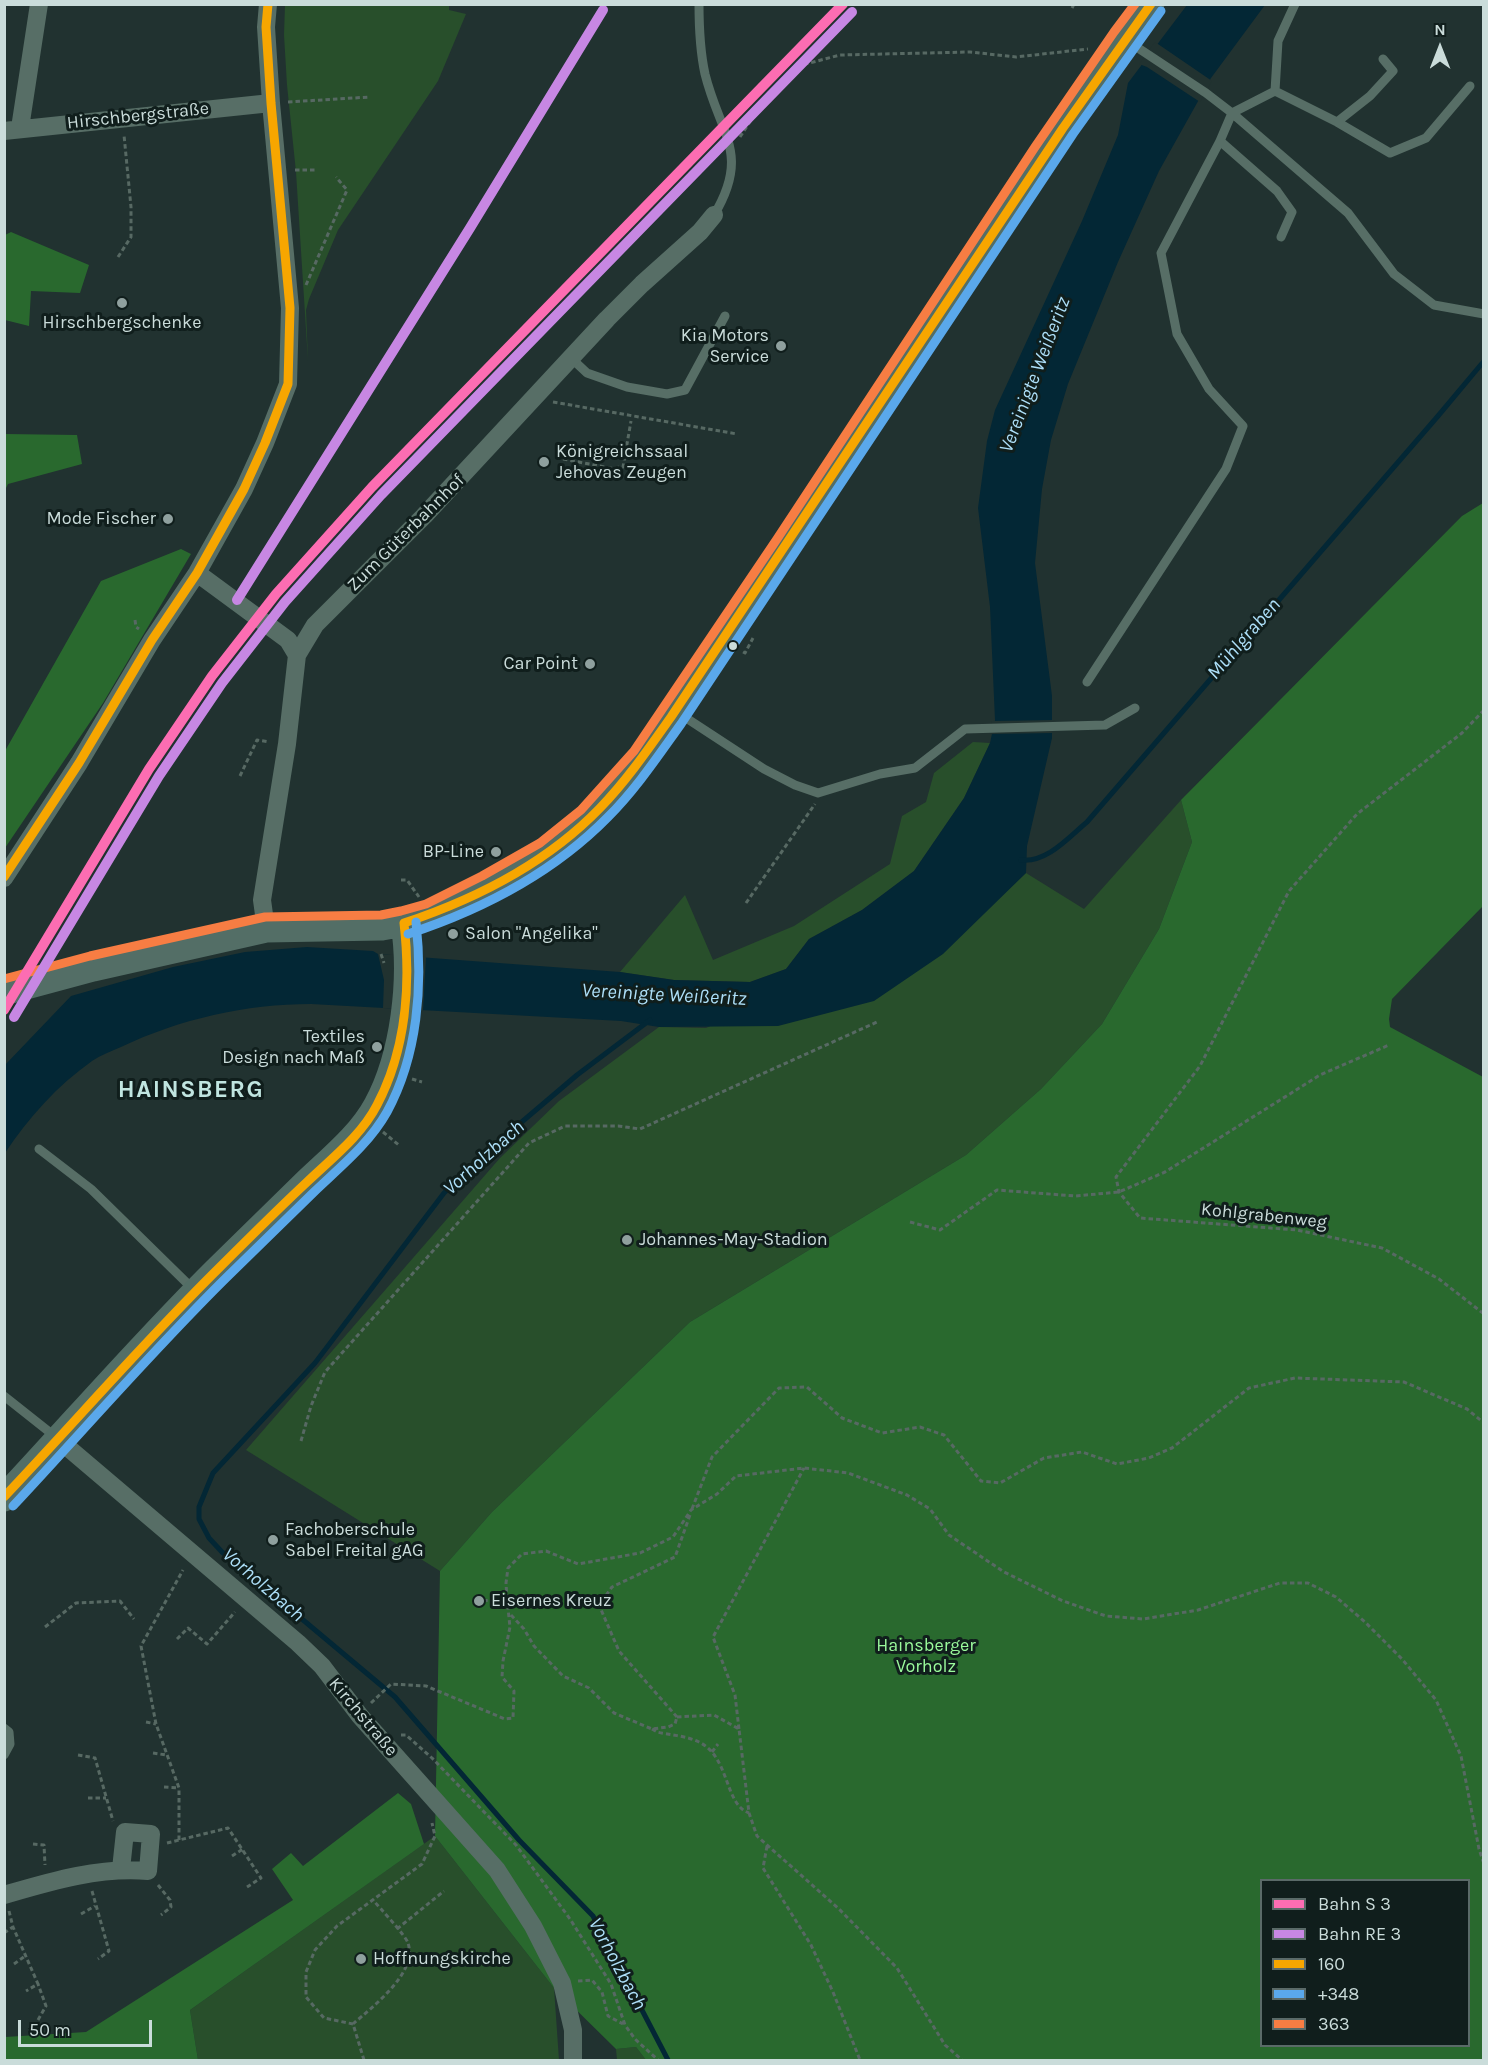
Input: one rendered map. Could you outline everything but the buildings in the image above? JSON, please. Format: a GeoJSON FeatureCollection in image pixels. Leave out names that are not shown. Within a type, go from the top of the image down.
{"type":"FeatureCollection","features":[{"type":"Feature","properties":{"kind":"main road"},"geometry":{"type":"LineString","coordinates":[[4,992],[83,970],[266,930],[302,927],[382,927],[404,923],[430,915],[488,887],[534,861],[589,819],[633,770],[674,711],[787,546],[1051,145],[1135,46],[1151,4]]}},
{"type":"Feature","properties":{"kind":"main road"},"geometry":{"type":"LineString","coordinates":[[4,1498],[136,1353],[195,1292],[342,1149],[372,1113],[394,1065],[400,1043],[407,957],[404,923]]}},
{"type":"Feature","properties":{"kind":"street"},"geometry":{"type":"LineString","coordinates":[[12,129],[39,4]]}},
{"type":"Feature","properties":{"kind":"street"},"geometry":{"type":"LineString","coordinates":[[4,878],[79,763],[152,640],[197,573],[244,489],[288,384],[290,308],[278,102],[266,27],[268,4]]}},
{"type":"Feature","properties":{"kind":"street","name":"Hirschbergstraße"},"geometry":{"type":"LineString","coordinates":[[12,129],[278,102]]}},
{"type":"Feature","properties":{"kind":"street","name":"Zum Güterbahnhof"},"geometry":{"type":"LineString","coordinates":[[266,930],[262,900],[287,744],[297,655],[315,625],[424,516],[642,284],[700,232],[714,215]]}},
{"type":"Feature","properties":{"kind":"street"},"geometry":{"type":"LineString","coordinates":[[197,573],[288,640],[297,655]]}},
{"type":"Feature","properties":{"kind":"street","name":"Kirchstraße"},"geometry":{"type":"LineString","coordinates":[[59,1440],[298,1642],[322,1666],[360,1716],[497,1870],[533,1926],[562,1983],[573,2030],[573,2061]]}},
{"type":"Feature","properties":{"kind":"street"},"geometry":{"type":"LineString","coordinates":[[5,1895],[60,1879],[121,1869]]}},
{"type":"Feature","properties":{"kind":"lane"},"geometry":{"type":"LineString","coordinates":[[699,4],[700,49],[706,76],[732,155],[732,170],[725,196],[714,215]]}},
{"type":"Feature","properties":{"kind":"lane"},"geometry":{"type":"LineString","coordinates":[[1275,91],[1278,41],[1295,4]]}},
{"type":"Feature","properties":{"kind":"lane"},"geometry":{"type":"LineString","coordinates":[[1135,46],[1232,113],[1348,213],[1394,274],[1434,305],[1484,314]]}},
{"type":"Feature","properties":{"kind":"lane"},"geometry":{"type":"LineString","coordinates":[[1337,122],[1370,96],[1393,71],[1383,59]]}},
{"type":"Feature","properties":{"kind":"lane"},"geometry":{"type":"LineString","coordinates":[[1275,91],[1337,122],[1390,153],[1426,138],[1470,86]]}},
{"type":"Feature","properties":{"kind":"lane"},"geometry":{"type":"LineString","coordinates":[[1087,682],[1226,469],[1243,426],[1209,389],[1177,334],[1161,253],[1220,141],[1232,113],[1275,91]]}},
{"type":"Feature","properties":{"kind":"lane"},"geometry":{"type":"LineString","coordinates":[[1220,141],[1277,191],[1292,212],[1281,237]]}},
{"type":"Feature","properties":{"kind":"lane"},"geometry":{"type":"LineString","coordinates":[[571,358],[586,373],[627,387],[667,394],[685,390],[724,316]]}},
{"type":"Feature","properties":{"kind":"lane"},"geometry":{"type":"LineString","coordinates":[[674,711],[764,769],[795,785],[818,793],[880,774],[915,768],[965,729],[1105,725],[1135,708]]}},
{"type":"Feature","properties":{"kind":"lane"},"geometry":{"type":"LineString","coordinates":[[39,1149],[91,1189],[195,1292]]}},
{"type":"Feature","properties":{"kind":"lane"},"geometry":{"type":"LineString","coordinates":[[4,1396],[59,1440]]}},
{"type":"Feature","properties":{"kind":"lane"},"geometry":{"type":"LineString","coordinates":[[4,1728],[9,1732],[10,1744],[4,1755]]}},
{"type":"Feature","properties":{"kind":"path"},"geometry":{"type":"LineString","coordinates":[[732,155],[741,135],[761,105],[802,65],[840,55],[970,52],[1016,57],[1088,49]]}},
{"type":"Feature","properties":{"kind":"path"},"geometry":{"type":"LineString","coordinates":[[278,102],[370,97]]}},
{"type":"Feature","properties":{"kind":"path"},"geometry":{"type":"LineString","coordinates":[[118,257],[131,237],[131,207],[124,134]]}},
{"type":"Feature","properties":{"kind":"path"},"geometry":{"type":"LineString","coordinates":[[291,170],[317,170]]}},
{"type":"Feature","properties":{"kind":"path"},"geometry":{"type":"LineString","coordinates":[[305,288],[347,190],[336,177]]}},
{"type":"Feature","properties":{"kind":"path"},"geometry":{"type":"LineString","coordinates":[[533,400],[737,434]]}},
{"type":"Feature","properties":{"kind":"path"},"geometry":{"type":"LineString","coordinates":[[563,459],[610,468],[623,467],[631,421]]}},
{"type":"Feature","properties":{"kind":"path"},"geometry":{"type":"LineString","coordinates":[[741,651],[745,653],[752,640]]}},
{"type":"Feature","properties":{"kind":"path","name":"Kohlgrabenweg"},"geometry":{"type":"LineString","coordinates":[[1484,710],[1462,733],[1358,813],[1289,891],[1200,1066],[1116,1178],[1119,1192],[1140,1218],[1297,1230],[1382,1248],[1439,1279],[1484,1314]]}},
{"type":"Feature","properties":{"kind":"path"},"geometry":{"type":"LineString","coordinates":[[240,776],[257,740],[277,743]]}},
{"type":"Feature","properties":{"kind":"path"},"geometry":{"type":"LineString","coordinates":[[746,903],[817,802],[818,793]]}},
{"type":"Feature","properties":{"kind":"path"},"geometry":{"type":"LineString","coordinates":[[401,880],[407,880],[420,898]]}},
{"type":"Feature","properties":{"kind":"path"},"geometry":{"type":"LineString","coordinates":[[301,1441],[311,1406],[325,1372],[529,1143],[565,1126],[618,1126],[640,1129],[877,1022]]}},
{"type":"Feature","properties":{"kind":"path"},"geometry":{"type":"LineString","coordinates":[[910,1221],[940,1230],[997,1190],[1075,1196],[1119,1192],[1165,1172],[1320,1075],[1389,1045]]}},
{"type":"Feature","properties":{"kind":"path"},"geometry":{"type":"LineString","coordinates":[[412,1078],[422,1082]]}},
{"type":"Feature","properties":{"kind":"path"},"geometry":{"type":"LineString","coordinates":[[380,1129],[400,1146]]}},
{"type":"Feature","properties":{"kind":"path"},"geometry":{"type":"LineString","coordinates":[[677,1717],[619,1650],[599,1605],[612,1587],[675,1557],[712,1457],[779,1388],[807,1387],[842,1418],[882,1433],[920,1427],[944,1435],[981,1481],[1000,1483],[1044,1458],[1082,1452],[1117,1464],[1149,1458],[1172,1448],[1250,1388],[1295,1378],[1404,1382],[1467,1409],[1484,1424]]}},
{"type":"Feature","properties":{"kind":"path"},"geometry":{"type":"LineString","coordinates":[[804,1468],[712,1638],[735,1695],[749,1813],[757,1836],[839,1909],[897,1968],[945,2045],[962,2061]]}},
{"type":"Feature","properties":{"kind":"path"},"geometry":{"type":"LineString","coordinates":[[369,1705],[391,1684],[426,1686],[505,1719],[513,1718],[514,1691],[502,1678],[501,1670],[510,1628],[506,1583],[508,1568],[522,1554],[546,1551],[578,1564],[640,1553],[673,1537],[692,1510],[717,1494],[736,1476],[804,1468],[848,1473],[907,1496],[930,1509],[949,1535],[1004,1572],[1064,1600],[1106,1616],[1143,1619],[1198,1610],[1281,1583],[1308,1583],[1336,1597],[1402,1659],[1436,1700],[1461,1756],[1484,1864]]}},
{"type":"Feature","properties":{"kind":"path"},"geometry":{"type":"LineString","coordinates":[[187,1562],[141,1646],[156,1724],[179,1788],[179,1840],[228,1828],[261,1878],[247,1887]]}},
{"type":"Feature","properties":{"kind":"path"},"geometry":{"type":"LineString","coordinates":[[479,1601],[507,1599]]}},
{"type":"Feature","properties":{"kind":"path"},"geometry":{"type":"LineString","coordinates":[[45,1627],[76,1603],[120,1600],[134,1619]]}},
{"type":"Feature","properties":{"kind":"path"},"geometry":{"type":"LineString","coordinates":[[177,1639],[188,1628],[207,1644],[239,1608]]}},
{"type":"Feature","properties":{"kind":"path"},"geometry":{"type":"LineString","coordinates":[[510,1613],[524,1629],[534,1646],[563,1676],[589,1688],[614,1713],[657,1732],[698,1741],[712,1752],[721,1762],[731,1795],[749,1813]]}},
{"type":"Feature","properties":{"kind":"path"},"geometry":{"type":"LineString","coordinates":[[677,1717],[714,1715],[740,1729]]}},
{"type":"Feature","properties":{"kind":"path"},"geometry":{"type":"LineString","coordinates":[[652,1729],[669,1727],[675,1724],[677,1717]]}},
{"type":"Feature","properties":{"kind":"path"},"geometry":{"type":"LineString","coordinates":[[146,1722],[156,1724]]}},
{"type":"Feature","properties":{"kind":"path"},"geometry":{"type":"LineString","coordinates":[[395,1735],[406,1735],[432,1758],[516,1845],[570,1918],[611,1984],[625,2025],[635,2039],[658,2061]]}},
{"type":"Feature","properties":{"kind":"path"},"geometry":{"type":"LineString","coordinates":[[712,1752],[718,1744]]}},
{"type":"Feature","properties":{"kind":"path"},"geometry":{"type":"LineString","coordinates":[[153,1754],[166,1755]]}},
{"type":"Feature","properties":{"kind":"path"},"geometry":{"type":"LineString","coordinates":[[78,1755],[95,1758],[114,1823]]}},
{"type":"Feature","properties":{"kind":"path"},"geometry":{"type":"LineString","coordinates":[[164,1787],[179,1788]]}},
{"type":"Feature","properties":{"kind":"path"},"geometry":{"type":"LineString","coordinates":[[88,1798],[106,1798]]}},
{"type":"Feature","properties":{"kind":"path"},"geometry":{"type":"LineString","coordinates":[[353,2024],[324,2018],[306,1997],[306,1972],[315,1950],[337,1926],[422,1864],[435,1836]]}},
{"type":"Feature","properties":{"kind":"path"},"geometry":{"type":"LineString","coordinates":[[33,1844],[44,1845],[45,1865]]}},
{"type":"Feature","properties":{"kind":"path"},"geometry":{"type":"LineString","coordinates":[[767,1846],[763,1868],[811,1946],[833,1992],[860,2061]]}},
{"type":"Feature","properties":{"kind":"path"},"geometry":{"type":"LineString","coordinates":[[232,1856],[243,1849]]}},
{"type":"Feature","properties":{"kind":"path"},"geometry":{"type":"LineString","coordinates":[[88,1873],[95,1906],[109,1951],[98,1959]]}},
{"type":"Feature","properties":{"kind":"path"},"geometry":{"type":"LineString","coordinates":[[155,1881],[170,1900],[171,1907],[161,1915]]}},
{"type":"Feature","properties":{"kind":"path"},"geometry":{"type":"LineString","coordinates":[[397,1929],[444,1891]]}},
{"type":"Feature","properties":{"kind":"path"},"geometry":{"type":"LineString","coordinates":[[5,1895],[13,1927],[46,2006],[38,2020]]}},
{"type":"Feature","properties":{"kind":"path"},"geometry":{"type":"LineString","coordinates":[[353,2024],[396,1984],[408,1962],[408,1943],[373,1900]]}},
{"type":"Feature","properties":{"kind":"path"},"geometry":{"type":"LineString","coordinates":[[81,1914],[95,1906]]}},
{"type":"Feature","properties":{"kind":"path"},"geometry":{"type":"LineString","coordinates":[[4,1933],[13,1927]]}},
{"type":"Feature","properties":{"kind":"path"},"geometry":{"type":"LineString","coordinates":[[14,1964],[25,1956]]}},
{"type":"Feature","properties":{"kind":"path"},"geometry":{"type":"LineString","coordinates":[[578,1981],[592,1980],[602,1992],[608,2016],[625,2025]]}},
{"type":"Feature","properties":{"kind":"path"},"geometry":{"type":"LineString","coordinates":[[26,1991],[38,1984]]}},
{"type":"Feature","properties":{"kind":"path"},"geometry":{"type":"LineString","coordinates":[[353,2024],[364,2061]]}},
{"type":"Feature","properties":{"kind":"green space"},"geometry":{"type":"Polygon","coordinates":[[[285,5],[449,5],[449,10],[466,14],[438,81],[338,230],[306,310],[308,361],[296,172],[287,85],[285,5]]]}},
{"type":"Feature","properties":{"kind":"green space"},"geometry":{"type":"Polygon","coordinates":[[[11,232],[89,265],[80,293],[31,291],[29,326],[5,320],[5,235],[11,232]]]}},
{"type":"Feature","properties":{"kind":"green space"},"geometry":{"type":"Polygon","coordinates":[[[5,434],[77,435],[82,464],[8,484],[5,490],[5,434]]]}},
{"type":"Feature","properties":{"kind":"green space","name":"Hainsberger Vorholz"},"geometry":{"type":"Polygon","coordinates":[[[1483,503],[1483,906],[1392,999],[1389,1019],[1390,1027],[1483,1077],[1483,2060],[646,2060],[636,2047],[616,2049],[554,1988],[435,1836],[440,1571],[492,1512],[690,1322],[966,1155],[1041,1089],[1102,1024],[1159,929],[1192,842],[1181,800],[1462,516],[1483,503]]]}},
{"type":"Feature","properties":{"kind":"green space"},"geometry":{"type":"Polygon","coordinates":[[[181,549],[191,554],[103,703],[5,848],[5,751],[101,581],[181,549]]]}},
{"type":"Feature","properties":{"kind":"green space"},"geometry":{"type":"Polygon","coordinates":[[[973,742],[990,743],[964,798],[914,871],[862,910],[809,939],[786,969],[750,982],[674,980],[620,972],[685,895],[713,960],[794,926],[890,864],[902,816],[926,802],[934,773],[973,742]]]}},
{"type":"Feature","properties":{"kind":"green space","name":"Johannes-May-Stadion"},"geometry":{"type":"Polygon","coordinates":[[[1181,800],[1192,842],[1159,929],[1102,1024],[1041,1089],[966,1155],[690,1322],[492,1512],[440,1571],[246,1450],[500,1158],[559,1101],[659,1027],[706,1028],[999,898],[1026,873],[1084,909],[1181,800]]]}},
{"type":"Feature","properties":{"kind":"green space"},"geometry":{"type":"Polygon","coordinates":[[[398,1793],[411,1804],[424,1844],[190,2010],[198,2060],[5,2060],[5,2037],[86,2032],[293,1900],[272,1869],[291,1853],[303,1866],[398,1793]]]}},
{"type":"Feature","properties":{"kind":"green space"},"geometry":{"type":"Polygon","coordinates":[[[435,1836],[554,1988],[559,2060],[198,2060],[190,2010],[435,1836]]]}},
{"type":"Feature","properties":{"kind":"green space"},"geometry":{"type":"Polygon","coordinates":[[[636,2047],[646,2060],[617,2060],[616,2049],[636,2047]]]}},
{"type":"Feature","properties":{"kind":"water","name":"Vereinigte Weißeritz"},"geometry":{"type":"Polygon","coordinates":[[[1187,5],[1265,5],[1211,78],[1159,171],[1118,262],[1068,384],[1051,440],[1042,489],[1035,563],[1052,696],[1052,738],[1027,846],[1026,873],[943,954],[874,1001],[778,1026],[659,1027],[621,1021],[311,1004],[262,1007],[214,1015],[166,1028],[92,1061],[44,1103],[5,1153],[5,1065],[71,996],[173,967],[245,952],[307,947],[620,972],[674,980],[750,982],[786,969],[809,939],[862,910],[914,871],[964,798],[990,743],[995,720],[990,607],[978,508],[987,441],[995,410],[1082,221],[1118,135],[1128,83],[1187,5]]]}},
{"type":"Feature","properties":{"kind":"pier"},"geometry":{"type":"Polygon","coordinates":[[[1155,42],[1212,81],[1200,102],[1139,64],[1155,42]]]}},
{"type":"Feature","properties":{"kind":"pier"},"geometry":{"type":"Polygon","coordinates":[[[1055,720],[1055,733],[989,734],[992,721],[1055,720]]]}},
{"type":"Feature","properties":{"kind":"pier"},"geometry":{"type":"Polygon","coordinates":[[[378,954],[426,957],[423,1011],[383,1008],[384,980],[378,954]]]}},
{"type":"Feature","properties":{"kind":"waterway","name":"Mühlgraben"},"geometry":{"type":"LineString","coordinates":[[1021,860],[1031,860],[1049,853],[1087,822],[1484,361]]}},
{"type":"Feature","properties":{"kind":"waterway","name":"Vorholzbach"},"geometry":{"type":"LineString","coordinates":[[650,1020],[577,1075],[497,1143],[444,1193],[315,1363],[213,1473],[199,1507],[199,1519],[209,1538],[222,1552],[395,1697],[519,1840],[593,1916],[668,2060]]}},
{"type":"Feature","properties":{"kind":"transit line","name":"160"},"geometry":{"type":"LineString","coordinates":[[4,877],[79,763],[152,640],[197,573],[244,489],[288,384],[290,308],[271,103],[266,27],[268,4]]}},
{"type":"Feature","properties":{"kind":"transit line"},"geometry":{"type":"LineString","coordinates":[[4,1010],[149,769],[212,676],[276,594],[372,487],[843,4]]}},
{"type":"Feature","properties":{"kind":"transit line","name":"363"},"geometry":{"type":"LineString","coordinates":[[4,979],[90,956],[265,917],[381,915],[426,904],[540,843],[581,810],[634,751],[777,539],[1035,147],[1135,4]]}},
{"type":"Feature","properties":{"kind":"transit line","name":"160"},"geometry":{"type":"LineString","coordinates":[[404,923],[484,891],[534,862],[579,828],[600,808],[637,764],[671,717],[1063,128],[1151,4]]}},
{"type":"Feature","properties":{"kind":"transit line"},"geometry":{"type":"LineString","coordinates":[[237,600],[470,228],[603,10]]}},
{"type":"Feature","properties":{"kind":"transit line","name":"+348"},"geometry":{"type":"LineString","coordinates":[[408,934],[489,901],[540,872],[587,837],[637,784],[681,724],[1073,134],[1161,11]]}},
{"type":"Feature","properties":{"kind":"transit line"},"geometry":{"type":"LineString","coordinates":[[14,1017],[159,776],[222,683],[285,602],[381,495],[852,12]]}},
{"type":"Feature","properties":{"kind":"transit line","name":"+348"},"geometry":{"type":"LineString","coordinates":[[13,1506],[172,1333],[354,1155],[380,1124],[397,1090],[412,1043],[419,970],[416,922]]}},
{"type":"Feature","properties":{"kind":"transit line","name":"160"},"geometry":{"type":"LineString","coordinates":[[4,1497],[191,1296],[363,1127],[387,1084],[400,1039],[407,969],[404,923]]}},
{"type":"Feature","properties":{"kind":"place","name":"Hirschbergschenke"},"geometry":{"type":"Point","coordinates":[122,303]}},
{"type":"Feature","properties":{"kind":"place","name":"Kia Motors Service"},"geometry":{"type":"Point","coordinates":[781,346]}},
{"type":"Feature","properties":{"kind":"place","name":"Königreichssaal Jehovas Zeugen"},"geometry":{"type":"Point","coordinates":[544,462]}},
{"type":"Feature","properties":{"kind":"place","name":"Mode Fischer"},"geometry":{"type":"Point","coordinates":[168,519]}},
{"type":"Feature","properties":{"kind":"place","name":"Car Point"},"geometry":{"type":"Point","coordinates":[590,664]}},
{"type":"Feature","properties":{"kind":"place","name":"BP-Line"},"geometry":{"type":"Point","coordinates":[496,852]}},
{"type":"Feature","properties":{"kind":"place","name":"Salon \"Angelika\""},"geometry":{"type":"Point","coordinates":[453,934]}},
{"type":"Feature","properties":{"kind":"place","name":"Textiles Design nach Maß"},"geometry":{"type":"Point","coordinates":[377,1047]}},
{"type":"Feature","properties":{"kind":"place","name":"Johannes-May-Stadion"},"geometry":{"type":"Point","coordinates":[627,1240]}},
{"type":"Feature","properties":{"kind":"place","name":"Fachoberschule Sabel Freital gAG"},"geometry":{"type":"Point","coordinates":[273,1540]}},
{"type":"Feature","properties":{"kind":"place","name":"Eisernes Kreuz"},"geometry":{"type":"Point","coordinates":[479,1601]}},
{"type":"Feature","properties":{"kind":"place","name":"Hoffnungskirche"},"geometry":{"type":"Point","coordinates":[361,1959]}},
{"type":"Feature","properties":{"kind":"district","name":"HAINSBERG"},"geometry":{"type":"Point","coordinates":[191,1090]}}]}
